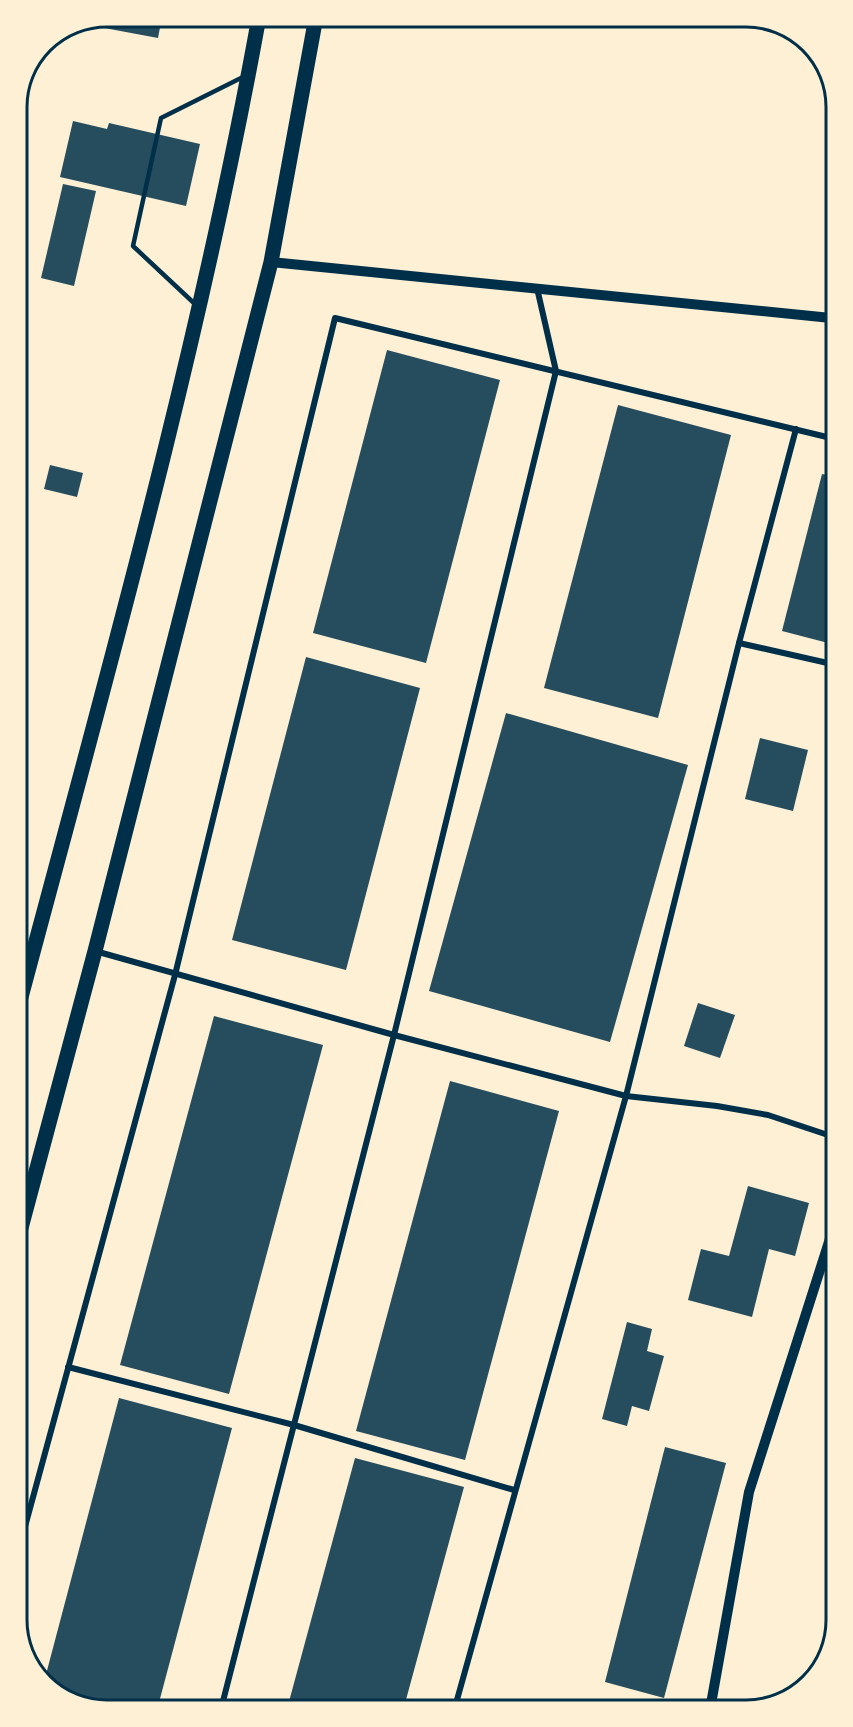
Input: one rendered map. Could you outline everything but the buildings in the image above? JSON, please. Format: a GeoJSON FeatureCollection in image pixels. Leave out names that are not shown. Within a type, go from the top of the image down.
{"type":"FeatureCollection","features":[{"type":"Feature","properties":{"kind":"main road"},"geometry":{"type":"LineString","coordinates":[[27,978],[150,509],[198,306],[257,27]]}},
{"type":"Feature","properties":{"kind":"main road"},"geometry":{"type":"LineString","coordinates":[[27,1206],[95,951],[271,262],[314,27]]}},
{"type":"Feature","properties":{"kind":"street"},"geometry":{"type":"LineString","coordinates":[[271,262],[826,317]]}},
{"type":"Feature","properties":{"kind":"street"},"geometry":{"type":"LineString","coordinates":[[223,1700],[394,1035],[556,371],[537,288]]}},
{"type":"Feature","properties":{"kind":"street"},"geometry":{"type":"LineString","coordinates":[[27,1519],[174,975],[335,318],[826,437]]}},
{"type":"Feature","properties":{"kind":"street"},"geometry":{"type":"LineString","coordinates":[[456,1700],[626,1096],[796,429]]}},
{"type":"Feature","properties":{"kind":"street"},"geometry":{"type":"LineString","coordinates":[[740,643],[826,663]]}},
{"type":"Feature","properties":{"kind":"street"},"geometry":{"type":"LineString","coordinates":[[95,951],[174,975],[626,1096],[717,1106],[768,1115],[826,1134]]}},
{"type":"Feature","properties":{"kind":"street"},"geometry":{"type":"LineString","coordinates":[[712,1700],[749,1492],[826,1250]]}},
{"type":"Feature","properties":{"kind":"street"},"geometry":{"type":"LineString","coordinates":[[68,1367],[294,1425],[514,1490]]}},
{"type":"Feature","properties":{"kind":"lane"},"geometry":{"type":"LineString","coordinates":[[198,306],[133,246],[135,235],[161,118],[248,74]]}}]}
